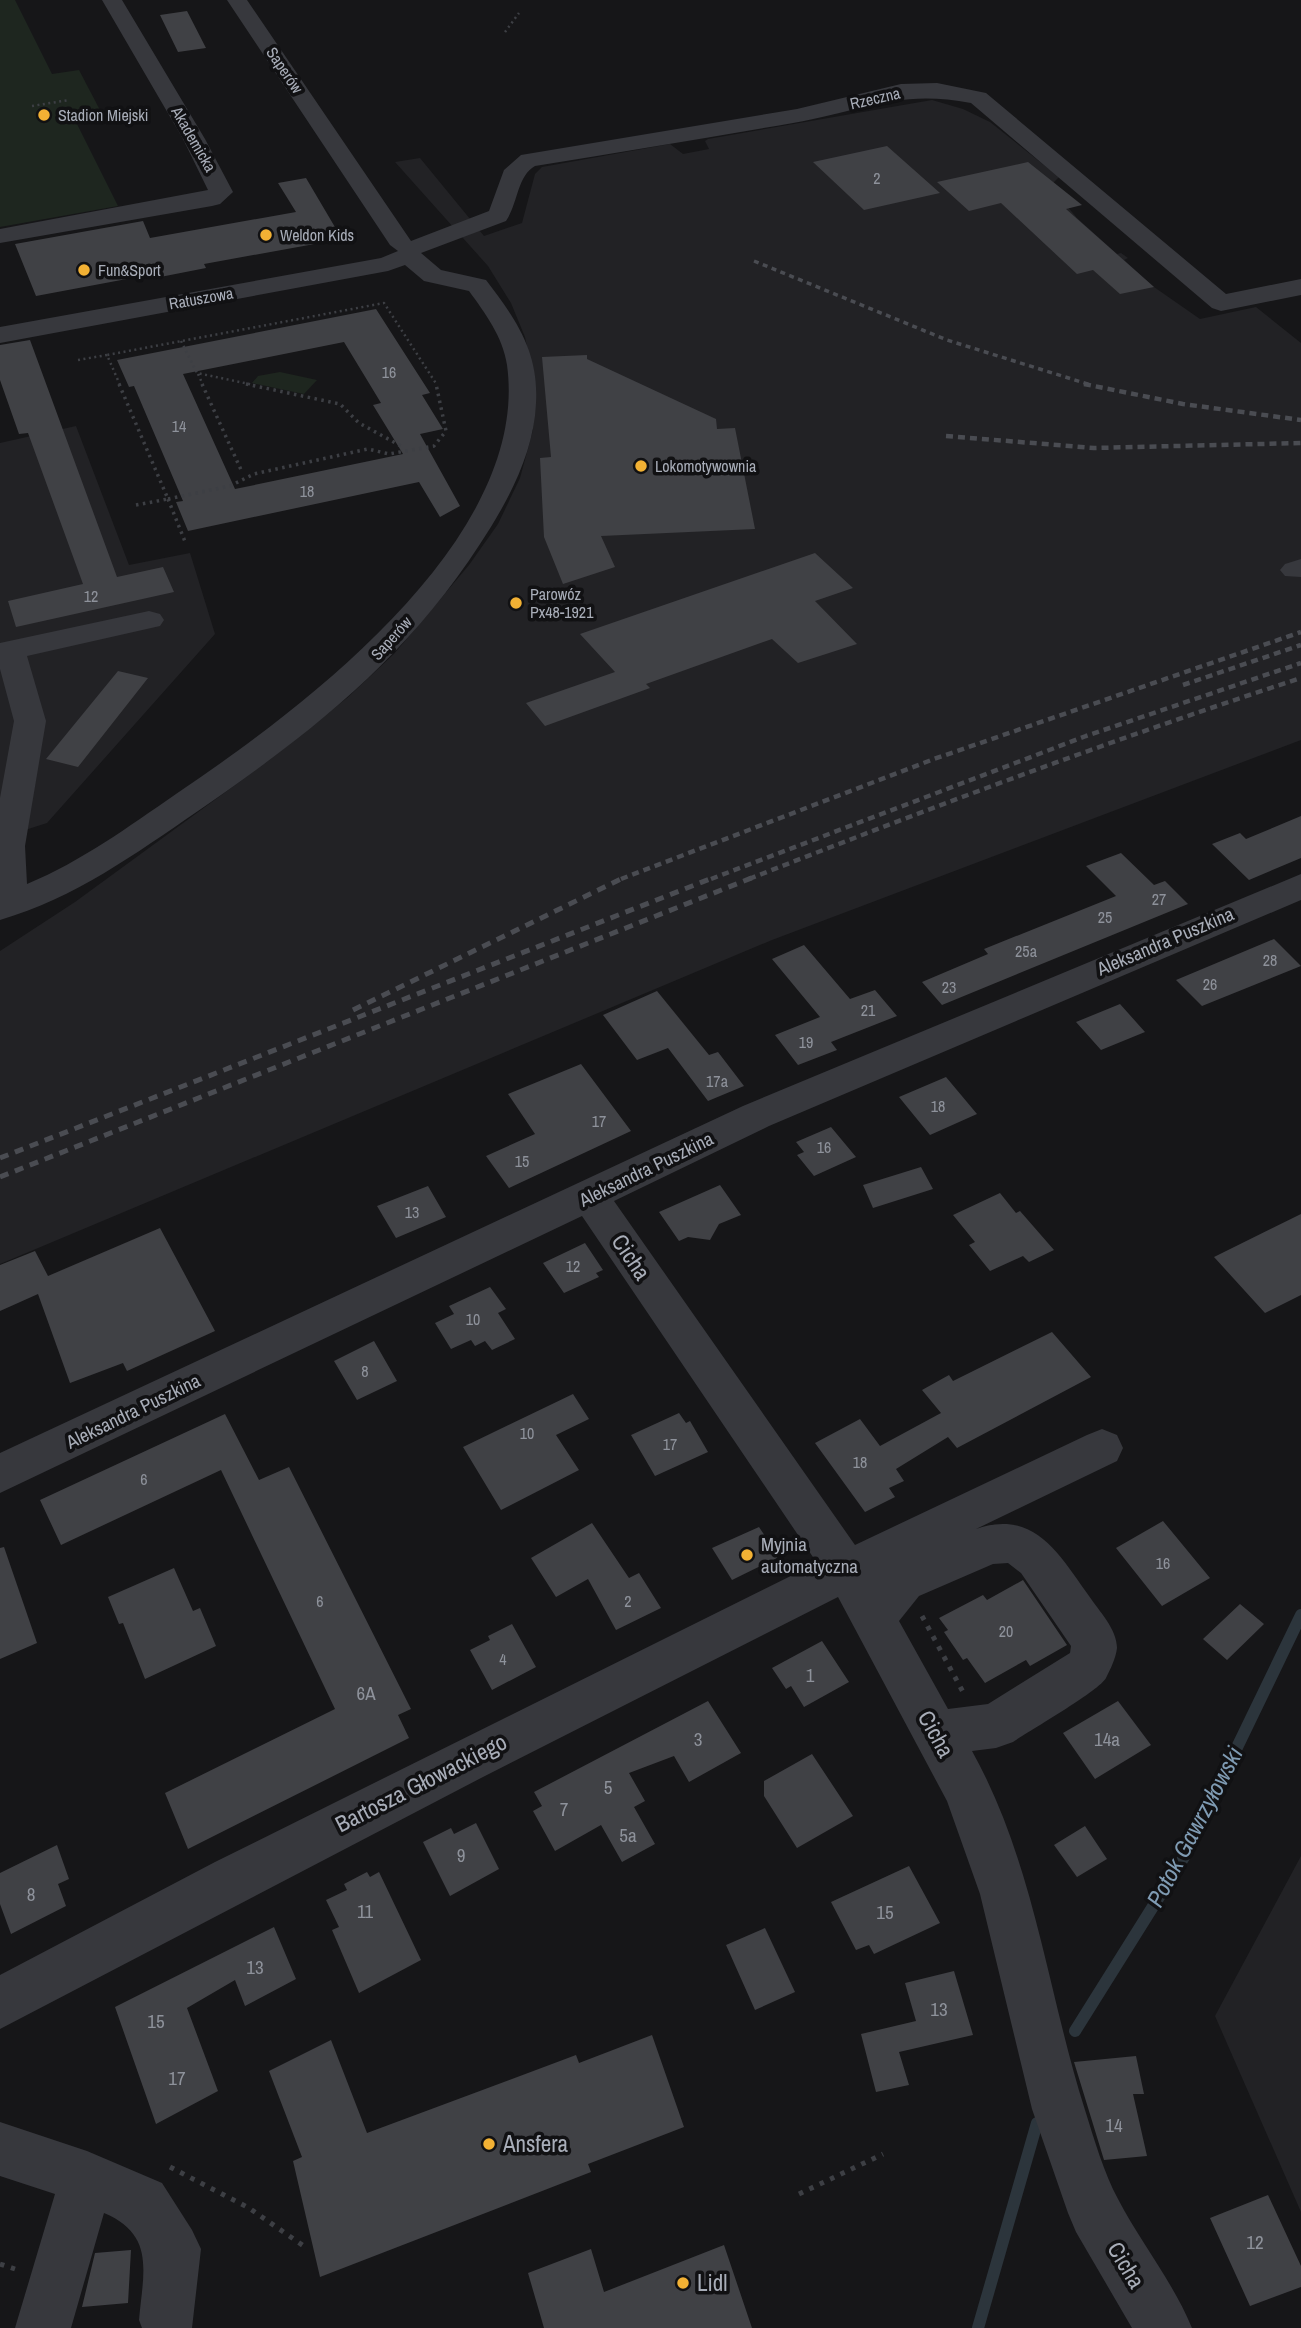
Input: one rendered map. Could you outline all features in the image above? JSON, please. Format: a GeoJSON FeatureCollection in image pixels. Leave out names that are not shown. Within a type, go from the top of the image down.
{"type":"FeatureCollection","features":[{"type":"Feature","properties":{"kind":"street","name":"Akademicka"},"geometry":{"type":"LineString","coordinates":[[0,236],[212,199],[221,192],[200,149],[113,0]]}},
{"type":"Feature","properties":{"kind":"street","name":"Saperów"},"geometry":{"type":"LineString","coordinates":[[0,908],[91,868],[234,770],[313,711],[392,639],[442,579],[486,516],[502,487],[519,431],[522,381],[519,353],[502,318],[477,285],[432,277],[420,271],[237,0]]}},
{"type":"Feature","properties":{"kind":"street","name":"Rzeczna"},"geometry":{"type":"LineString","coordinates":[[405,251],[498,216],[505,206],[512,172],[516,166],[529,160],[797,116],[901,92],[937,90],[978,99],[1221,303],[1301,287]]}},
{"type":"Feature","properties":{"kind":"street","name":"Ratuszowa"},"geometry":{"type":"LineString","coordinates":[[0,323],[405,251]]}},
{"type":"Feature","properties":{"kind":"street","name":"Ratuszowa"},"geometry":{"type":"LineString","coordinates":[[0,335],[388,264],[405,251]]}},
{"type":"Feature","properties":{"kind":"street"},"geometry":{"type":"LineString","coordinates":[[0,900],[10,887],[8,846],[30,721],[10,650],[149,620]]}},
{"type":"Feature","properties":{"kind":"street","name":"Aleksandra Puszkina"},"geometry":{"type":"LineString","coordinates":[[0,1474],[769,1111],[1301,886]]}},
{"type":"Feature","properties":{"kind":"street","name":"Cicha"},"geometry":{"type":"LineString","coordinates":[[589,1196],[846,1569],[968,1791],[1005,1894],[1058,2109],[1095,2213],[1164,2328]]}},
{"type":"Feature","properties":{"kind":"street","name":"Bartosza Głowackiego"},"geometry":{"type":"LineString","coordinates":[[0,2003],[130,1932],[846,1569],[1102,1448]]}},
{"type":"Feature","properties":{"kind":"street"},"geometry":{"type":"LineString","coordinates":[[874,1620],[893,1591],[903,1582],[999,1542],[1021,1546],[1037,1559],[1089,1631],[1094,1650],[1093,1659],[1080,1674],[996,1726],[936,1733]]}},
{"type":"Feature","properties":{"kind":"street"},"geometry":{"type":"LineString","coordinates":[[0,2149],[87,2178],[143,2202],[173,2249],[167,2320]]}},
{"type":"Feature","properties":{"kind":"street"},"geometry":{"type":"LineString","coordinates":[[43,2328],[87,2178]]}},
{"type":"Feature","properties":{"kind":"path"},"geometry":{"type":"LineString","coordinates":[[505,32],[519,13]]}},
{"type":"Feature","properties":{"kind":"path"},"geometry":{"type":"LineString","coordinates":[[32,106],[69,100]]}},
{"type":"Feature","properties":{"kind":"path"},"geometry":{"type":"LineString","coordinates":[[78,360],[384,303],[439,388],[446,432],[434,446],[389,454],[368,449],[254,474],[244,482],[136,505]]}},
{"type":"Feature","properties":{"kind":"path"},"geometry":{"type":"LineString","coordinates":[[181,341],[242,472]]}},
{"type":"Feature","properties":{"kind":"path"},"geometry":{"type":"LineString","coordinates":[[107,355],[186,544]]}},
{"type":"Feature","properties":{"kind":"path"},"geometry":{"type":"LineString","coordinates":[[197,373],[340,404],[359,422],[401,446]]}},
{"type":"Feature","properties":{"kind":"path"},"geometry":{"type":"LineString","coordinates":[[799,2194],[883,2154]]}},
{"type":"Feature","properties":{"kind":"shaded area","name":"Stadion Miejski"},"geometry":{"type":"Polygon","coordinates":[[[0,0],[15,0],[52,74],[79,70],[101,112],[74,118],[118,206],[0,227],[0,0]]]}},
{"type":"Feature","properties":{"kind":"shaded area"},"geometry":{"type":"Polygon","coordinates":[[[932,100],[963,109],[990,122],[1059,177],[1050,186],[1077,218],[1117,254],[1121,253],[1128,258],[1124,260],[1154,287],[1200,319],[1256,307],[1301,343],[1301,740],[772,940],[0,1264],[0,951],[75,902],[268,761],[347,698],[394,654],[469,565],[498,524],[520,478],[533,430],[534,380],[525,337],[511,303],[488,266],[395,162],[420,158],[484,236],[522,223],[535,174],[542,167],[670,144],[683,154],[709,149],[705,141],[708,139],[932,100]]]}},
{"type":"Feature","properties":{"kind":"shaded area"},"geometry":{"type":"Polygon","coordinates":[[[280,372],[317,380],[304,394],[252,383],[258,376],[280,372]]]}},
{"type":"Feature","properties":{"kind":"shaded area"},"geometry":{"type":"Polygon","coordinates":[[[76,426],[129,565],[190,553],[215,634],[47,823],[0,838],[0,443],[76,426]]]}},
{"type":"Feature","properties":{"kind":"shaded area"},"geometry":{"type":"Polygon","coordinates":[[[1301,1856],[1301,2212],[1215,2016],[1301,1856]]]}},
{"type":"Feature","properties":{"kind":"building"},"geometry":{"type":"Polygon","coordinates":[[[187,11],[206,48],[178,52],[160,15],[187,11]]]}},
{"type":"Feature","properties":{"kind":"building"},"geometry":{"type":"Polygon","coordinates":[[[887,146],[940,193],[864,210],[813,162],[887,146]]]}},
{"type":"Feature","properties":{"kind":"building"},"geometry":{"type":"Polygon","coordinates":[[[1028,162],[1082,205],[1066,209],[1154,287],[1120,294],[1093,270],[1077,274],[1001,203],[969,211],[937,182],[1028,162]]]}},
{"type":"Feature","properties":{"kind":"building"},"geometry":{"type":"Polygon","coordinates":[[[306,178],[342,239],[204,264],[206,268],[150,279],[148,275],[36,296],[15,244],[143,221],[150,238],[296,212],[278,183],[306,178]]]}},
{"type":"Feature","properties":{"kind":"building"},"geometry":{"type":"Polygon","coordinates":[[[376,309],[430,393],[422,395],[443,429],[420,434],[460,506],[440,517],[419,482],[188,531],[176,502],[183,501],[134,386],[129,387],[117,360],[376,309]],[[344,342],[183,374],[235,489],[403,454],[373,405],[381,403],[344,342]]]}},
{"type":"Feature","properties":{"kind":"building"},"geometry":{"type":"Polygon","coordinates":[[[30,340],[117,577],[163,567],[174,592],[16,627],[8,601],[83,584],[28,433],[19,434],[0,380],[0,345],[30,340]]]}},
{"type":"Feature","properties":{"kind":"building","name":"Lokomotywownia"},"geometry":{"type":"Polygon","coordinates":[[[587,355],[587,359],[716,419],[717,429],[735,428],[755,529],[601,536],[615,567],[563,584],[544,537],[540,458],[551,457],[542,357],[587,355]]]}},
{"type":"Feature","properties":{"kind":"building"},"geometry":{"type":"Polygon","coordinates":[[[815,553],[853,588],[815,601],[857,644],[798,663],[772,639],[646,684],[650,688],[545,726],[526,703],[615,672],[580,634],[815,553]]]}},
{"type":"Feature","properties":{"kind":"building"},"geometry":{"type":"Polygon","coordinates":[[[118,671],[148,678],[78,767],[46,759],[118,671]]]}},
{"type":"Feature","properties":{"kind":"building"},"geometry":{"type":"Polygon","coordinates":[[[1301,816],[1301,858],[1249,880],[1212,844],[1240,833],[1246,839],[1301,816]]]}},
{"type":"Feature","properties":{"kind":"building"},"geometry":{"type":"Polygon","coordinates":[[[1121,853],[1154,885],[1165,881],[1188,904],[942,1005],[922,982],[988,954],[984,949],[1116,896],[1086,866],[1121,853]]]}},
{"type":"Feature","properties":{"kind":"building"},"geometry":{"type":"Polygon","coordinates":[[[1274,939],[1301,966],[1202,1006],[1176,980],[1274,939]]]}},
{"type":"Feature","properties":{"kind":"building"},"geometry":{"type":"Polygon","coordinates":[[[804,945],[850,999],[875,990],[897,1016],[831,1042],[837,1050],[798,1065],[775,1035],[820,1017],[772,959],[804,945]]]}},
{"type":"Feature","properties":{"kind":"building"},"geometry":{"type":"Polygon","coordinates":[[[657,991],[709,1055],[718,1052],[744,1086],[708,1101],[668,1048],[637,1060],[603,1015],[657,991]]]}},
{"type":"Feature","properties":{"kind":"building"},"geometry":{"type":"Polygon","coordinates":[[[1120,1004],[1145,1032],[1101,1050],[1076,1022],[1120,1004]]]}},
{"type":"Feature","properties":{"kind":"building"},"geometry":{"type":"Polygon","coordinates":[[[581,1064],[631,1131],[509,1188],[486,1156],[535,1134],[508,1094],[581,1064]]]}},
{"type":"Feature","properties":{"kind":"building"},"geometry":{"type":"Polygon","coordinates":[[[946,1077],[977,1114],[930,1135],[899,1097],[946,1077]]]}},
{"type":"Feature","properties":{"kind":"building"},"geometry":{"type":"Polygon","coordinates":[[[831,1127],[856,1157],[814,1176],[797,1155],[804,1152],[796,1142],[831,1127]]]}},
{"type":"Feature","properties":{"kind":"building"},"geometry":{"type":"Polygon","coordinates":[[[921,1167],[933,1189],[873,1208],[863,1185],[921,1167]]]}},
{"type":"Feature","properties":{"kind":"building"},"geometry":{"type":"Polygon","coordinates":[[[720,1185],[741,1215],[719,1224],[710,1240],[688,1237],[679,1241],[659,1212],[720,1185]]]}},
{"type":"Feature","properties":{"kind":"building"},"geometry":{"type":"Polygon","coordinates":[[[428,1186],[446,1217],[396,1238],[377,1206],[428,1186]]]}},
{"type":"Feature","properties":{"kind":"building"},"geometry":{"type":"Polygon","coordinates":[[[1000,1193],[1016,1213],[1020,1211],[1054,1250],[1029,1262],[1023,1256],[990,1271],[969,1245],[975,1242],[953,1215],[1000,1193]]]}},
{"type":"Feature","properties":{"kind":"building"},"geometry":{"type":"Polygon","coordinates":[[[1301,1214],[1301,1295],[1265,1313],[1214,1257],[1301,1214]]]}},
{"type":"Feature","properties":{"kind":"building"},"geometry":{"type":"Polygon","coordinates":[[[160,1228],[215,1331],[127,1371],[123,1363],[70,1383],[38,1294],[0,1311],[0,1265],[35,1251],[48,1276],[160,1228]]]}},
{"type":"Feature","properties":{"kind":"building"},"geometry":{"type":"Polygon","coordinates":[[[585,1243],[603,1270],[596,1273],[599,1277],[564,1293],[543,1263],[585,1243]]]}},
{"type":"Feature","properties":{"kind":"building"},"geometry":{"type":"Polygon","coordinates":[[[490,1287],[506,1309],[498,1313],[515,1339],[492,1350],[485,1341],[475,1346],[471,1340],[451,1349],[435,1323],[454,1314],[449,1306],[490,1287]]]}},
{"type":"Feature","properties":{"kind":"building"},"geometry":{"type":"Polygon","coordinates":[[[1052,1332],[1091,1377],[957,1448],[948,1437],[896,1469],[904,1481],[889,1488],[895,1497],[865,1512],[815,1443],[860,1419],[880,1446],[941,1413],[922,1390],[949,1375],[953,1381],[1052,1332]]]}},
{"type":"Feature","properties":{"kind":"building"},"geometry":{"type":"Polygon","coordinates":[[[374,1341],[397,1381],[357,1400],[334,1361],[374,1341]]]}},
{"type":"Feature","properties":{"kind":"building"},"geometry":{"type":"Polygon","coordinates":[[[573,1394],[589,1419],[556,1435],[579,1470],[501,1510],[463,1447],[573,1394]]]}},
{"type":"Feature","properties":{"kind":"building"},"geometry":{"type":"Polygon","coordinates":[[[679,1413],[686,1423],[690,1421],[708,1452],[655,1476],[631,1435],[679,1413]]]}},
{"type":"Feature","properties":{"kind":"building"},"geometry":{"type":"Polygon","coordinates":[[[225,1414],[259,1480],[289,1467],[411,1709],[398,1715],[409,1738],[188,1849],[165,1793],[335,1709],[221,1470],[61,1545],[40,1500],[225,1414]]]}},
{"type":"Feature","properties":{"kind":"building"},"geometry":{"type":"Polygon","coordinates":[[[1163,1521],[1210,1578],[1162,1606],[1116,1548],[1163,1521]]]}},
{"type":"Feature","properties":{"kind":"building"},"geometry":{"type":"Polygon","coordinates":[[[592,1523],[629,1578],[639,1573],[661,1608],[616,1630],[588,1579],[556,1597],[531,1558],[592,1523]]]}},
{"type":"Feature","properties":{"kind":"building","name":"Myjnia automatyczna"},"geometry":{"type":"Polygon","coordinates":[[[759,1527],[779,1557],[732,1580],[712,1548],[759,1527]]]}},
{"type":"Feature","properties":{"kind":"building"},"geometry":{"type":"Polygon","coordinates":[[[4,1547],[37,1643],[0,1659],[0,1548],[4,1547]]]}},
{"type":"Feature","properties":{"kind":"building"},"geometry":{"type":"Polygon","coordinates":[[[174,1568],[193,1611],[200,1608],[216,1646],[145,1679],[123,1623],[119,1624],[108,1597],[174,1568]]]}},
{"type":"Feature","properties":{"kind":"building"},"geometry":{"type":"Polygon","coordinates":[[[1023,1580],[1067,1645],[1030,1666],[1026,1660],[985,1683],[967,1658],[963,1660],[944,1632],[948,1630],[939,1618],[983,1595],[987,1600],[1023,1580]]]}},
{"type":"Feature","properties":{"kind":"building"},"geometry":{"type":"Polygon","coordinates":[[[1240,1604],[1264,1624],[1227,1660],[1203,1639],[1240,1604]]]}},
{"type":"Feature","properties":{"kind":"building"},"geometry":{"type":"Polygon","coordinates":[[[512,1624],[536,1667],[492,1690],[470,1650],[490,1640],[488,1636],[512,1624]]]}},
{"type":"Feature","properties":{"kind":"building"},"geometry":{"type":"Polygon","coordinates":[[[822,1641],[849,1682],[804,1707],[791,1686],[786,1689],[772,1668],[822,1641]]]}},
{"type":"Feature","properties":{"kind":"building"},"geometry":{"type":"Polygon","coordinates":[[[708,1701],[741,1753],[689,1782],[674,1756],[629,1773],[645,1801],[634,1807],[655,1844],[622,1862],[601,1825],[555,1851],[533,1811],[542,1806],[534,1792],[708,1701]]]}},
{"type":"Feature","properties":{"kind":"building"},"geometry":{"type":"Polygon","coordinates":[[[1118,1701],[1151,1745],[1095,1779],[1063,1733],[1118,1701]]]}},
{"type":"Feature","properties":{"kind":"building"},"geometry":{"type":"Polygon","coordinates":[[[812,1754],[853,1816],[797,1848],[764,1796],[764,1781],[812,1754]]]}},
{"type":"Feature","properties":{"kind":"building"},"geometry":{"type":"Polygon","coordinates":[[[476,1823],[499,1869],[450,1896],[423,1842],[451,1828],[454,1834],[476,1823]]]}},
{"type":"Feature","properties":{"kind":"building"},"geometry":{"type":"Polygon","coordinates":[[[1085,1826],[1107,1859],[1077,1877],[1054,1845],[1085,1826]]]}},
{"type":"Feature","properties":{"kind":"building"},"geometry":{"type":"Polygon","coordinates":[[[57,1845],[69,1879],[58,1884],[66,1906],[11,1934],[0,1904],[0,1873],[57,1845]]]}},
{"type":"Feature","properties":{"kind":"building"},"geometry":{"type":"Polygon","coordinates":[[[909,1866],[940,1923],[874,1954],[869,1945],[856,1950],[831,1902],[909,1866]]]}},
{"type":"Feature","properties":{"kind":"building"},"geometry":{"type":"Polygon","coordinates":[[[367,1872],[370,1877],[379,1872],[421,1960],[359,1993],[332,1930],[339,1927],[326,1900],[347,1890],[344,1884],[367,1872]]]}},
{"type":"Feature","properties":{"kind":"building"},"geometry":{"type":"Polygon","coordinates":[[[274,1927],[296,1979],[245,2006],[235,1980],[187,2008],[218,2091],[156,2124],[115,2007],[274,1927]]]}},
{"type":"Feature","properties":{"kind":"building"},"geometry":{"type":"Polygon","coordinates":[[[765,1928],[795,1992],[755,2010],[726,1945],[765,1928]]]}},
{"type":"Feature","properties":{"kind":"building"},"geometry":{"type":"Polygon","coordinates":[[[954,1971],[973,2035],[899,2052],[909,2085],[876,2092],[861,2034],[916,2021],[905,1983],[954,1971]]]}},
{"type":"Feature","properties":{"kind":"building","name":"Ansfera"},"geometry":{"type":"Polygon","coordinates":[[[652,2035],[684,2127],[588,2164],[591,2172],[320,2277],[293,2161],[302,2157],[269,2071],[331,2040],[367,2133],[576,2055],[579,2063],[652,2035]]]}},
{"type":"Feature","properties":{"kind":"building"},"geometry":{"type":"Polygon","coordinates":[[[1136,2056],[1144,2094],[1133,2094],[1147,2156],[1104,2160],[1074,2062],[1136,2056]]]}},
{"type":"Feature","properties":{"kind":"building"},"geometry":{"type":"Polygon","coordinates":[[[1268,2195],[1301,2266],[1301,2287],[1250,2306],[1210,2218],[1268,2195]]]}},
{"type":"Feature","properties":{"kind":"building","name":"Lidl"},"geometry":{"type":"Polygon","coordinates":[[[724,2245],[752,2328],[544,2328],[528,2273],[591,2249],[604,2292],[724,2245]]]}},
{"type":"Feature","properties":{"kind":"building"},"geometry":{"type":"Polygon","coordinates":[[[131,2250],[128,2303],[82,2307],[95,2253],[131,2250]]]}},
{"type":"Feature","properties":{"kind":"waterway","name":"Potok Gawrzyłowski"},"geometry":{"type":"LineString","coordinates":[[1075,2031],[1184,1857],[1301,1615]]}},
{"type":"Feature","properties":{"kind":"waterway","name":"Potok Gawrzyłowski"},"geometry":{"type":"LineString","coordinates":[[978,2328],[1037,2123]]}},
{"type":"Feature","properties":{"kind":"railway"},"geometry":{"type":"LineString","coordinates":[[754,261],[947,340],[1091,385]]}},
{"type":"Feature","properties":{"kind":"railway"},"geometry":{"type":"LineString","coordinates":[[1084,384],[1183,404],[1301,420]]}},
{"type":"Feature","properties":{"kind":"railway"},"geometry":{"type":"LineString","coordinates":[[946,436],[1094,448],[1301,443]]}},
{"type":"Feature","properties":{"kind":"railway"},"geometry":{"type":"LineString","coordinates":[[621,879],[934,759],[1301,632]]}},
{"type":"Feature","properties":{"kind":"railway"},"geometry":{"type":"LineString","coordinates":[[1183,685],[1301,645]]}},
{"type":"Feature","properties":{"kind":"railway"},"geometry":{"type":"LineString","coordinates":[[711,879],[1086,736],[1301,663]]}},
{"type":"Feature","properties":{"kind":"railway"},"geometry":{"type":"LineString","coordinates":[[749,879],[1024,774],[1301,678]]}},
{"type":"Feature","properties":{"kind":"railway"},"geometry":{"type":"LineString","coordinates":[[353,1010],[625,877]]}},
{"type":"Feature","properties":{"kind":"railway"},"geometry":{"type":"LineString","coordinates":[[0,1158],[715,877]]}},
{"type":"Feature","properties":{"kind":"railway"},"geometry":{"type":"LineString","coordinates":[[0,1177],[754,877]]}},
{"type":"Feature","properties":{"kind":"place","name":"Stadion Miejski"},"geometry":{"type":"Point","coordinates":[44,115]}},
{"type":"Feature","properties":{"kind":"place","name":"Weldon Kids"},"geometry":{"type":"Point","coordinates":[266,235]}},
{"type":"Feature","properties":{"kind":"place","name":"Fun&Sport"},"geometry":{"type":"Point","coordinates":[84,270]}},
{"type":"Feature","properties":{"kind":"place","name":"Lokomotywownia"},"geometry":{"type":"Point","coordinates":[641,466]}},
{"type":"Feature","properties":{"kind":"place","name":"Parowóz Px48-1921"},"geometry":{"type":"Point","coordinates":[516,603]}},
{"type":"Feature","properties":{"kind":"place","name":"Myjnia automatyczna"},"geometry":{"type":"Point","coordinates":[747,1555]}},
{"type":"Feature","properties":{"kind":"place","name":"Ansfera"},"geometry":{"type":"Point","coordinates":[489,2144]}},
{"type":"Feature","properties":{"kind":"place","name":"Lidl"},"geometry":{"type":"Point","coordinates":[683,2283]}}]}
